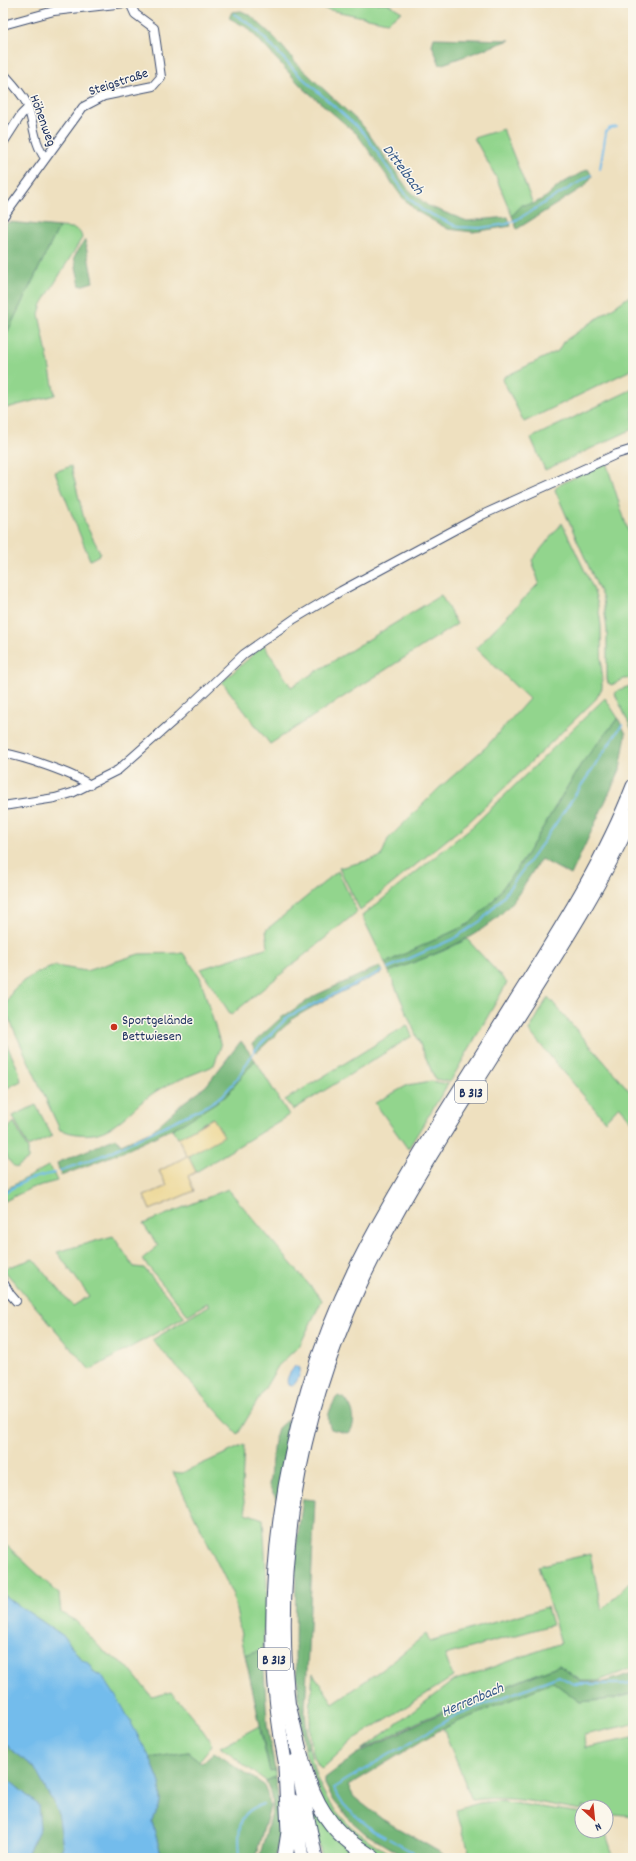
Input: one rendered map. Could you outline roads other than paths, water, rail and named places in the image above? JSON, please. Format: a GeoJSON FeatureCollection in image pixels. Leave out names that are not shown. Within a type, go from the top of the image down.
{"type":"FeatureCollection","features":[{"type":"Feature","properties":{"kind":"highway","name":"B 313"},"geometry":{"type":"LineString","coordinates":[[302,1858],[286,1767],[276,1689],[274,1602],[277,1549],[284,1496],[300,1417],[326,1337],[340,1303],[377,1228],[421,1152],[579,896],[611,838],[633,786]]}},
{"type":"Feature","properties":{"kind":"highway","name":"B 313"},"geometry":{"type":"LineString","coordinates":[[316,1858],[301,1791],[289,1709],[285,1621],[288,1544],[298,1477],[315,1405],[324,1375],[351,1304],[387,1233],[438,1145],[585,908],[617,850],[633,816]]}},
{"type":"Feature","properties":{"kind":"highway"},"geometry":{"type":"LineString","coordinates":[[289,1709],[306,1775],[320,1808],[331,1824],[341,1834],[373,1858]]}},
{"type":"Feature","properties":{"kind":"highway"},"geometry":{"type":"LineString","coordinates":[[285,1858],[289,1832],[286,1767]]}},
{"type":"Feature","properties":{"kind":"street"},"geometry":{"type":"LineString","coordinates":[[3,25],[67,6],[125,3]]}},
{"type":"Feature","properties":{"kind":"street","name":"Steigstraße"},"geometry":{"type":"LineString","coordinates":[[45,158],[83,107],[104,96],[153,86],[161,77],[154,28],[135,14],[130,3]]}},
{"type":"Feature","properties":{"kind":"street","name":"Höhenweg"},"geometry":{"type":"LineString","coordinates":[[3,72],[22,95],[28,108],[38,145],[45,158],[3,217]]}},
{"type":"Feature","properties":{"kind":"street"},"geometry":{"type":"LineString","coordinates":[[3,143],[21,115],[28,108]]}},
{"type":"Feature","properties":{"kind":"street"},"geometry":{"type":"LineString","coordinates":[[4,804],[59,797],[90,785],[118,770],[179,716],[244,654],[301,615],[341,591],[482,516],[617,454],[633,449]]}},
{"type":"Feature","properties":{"kind":"street"},"geometry":{"type":"LineString","coordinates":[[3,753],[36,762],[80,779],[90,785]]}},
{"type":"Feature","properties":{"kind":"street"},"geometry":{"type":"LineString","coordinates":[[3,1282],[16,1301]]}},
{"type":"Feature","properties":{"kind":"water"},"geometry":{"type":"Polygon","coordinates":[[[295,1366],[300,1368],[299,1376],[294,1385],[288,1385],[288,1377],[295,1366]]]}},
{"type":"Feature","properties":{"kind":"water"},"geometry":{"type":"Polygon","coordinates":[[[3,1595],[65,1637],[79,1657],[88,1663],[93,1671],[103,1677],[122,1706],[150,1758],[160,1783],[161,1802],[152,1822],[162,1858],[57,1858],[63,1847],[58,1812],[34,1767],[3,1743],[3,1595]]]}},
{"type":"Feature","properties":{"kind":"water"},"geometry":{"type":"Polygon","coordinates":[[[3,1775],[38,1805],[40,1828],[25,1858],[3,1858],[3,1775]]]}},
{"type":"Feature","properties":{"kind":"waterway","name":"Dittelbach"},"geometry":{"type":"LineString","coordinates":[[234,14],[253,26],[298,74],[364,133],[407,196],[422,210],[458,227],[480,228],[507,224],[518,219],[591,175]]}},
{"type":"Feature","properties":{"kind":"waterway","name":"Dittelbach"},"geometry":{"type":"LineString","coordinates":[[600,169],[606,132],[610,128],[617,127]]}},
{"type":"Feature","properties":{"kind":"waterway"},"geometry":{"type":"LineString","coordinates":[[388,968],[453,939],[482,920],[502,898],[544,841],[622,725]]}},
{"type":"Feature","properties":{"kind":"waterway"},"geometry":{"type":"LineString","coordinates":[[60,1171],[106,1154],[208,1105],[223,1095],[237,1079],[255,1050],[289,1016],[382,971]]}},
{"type":"Feature","properties":{"kind":"waterway"},"geometry":{"type":"LineString","coordinates":[[3,1193],[29,1179],[54,1173]]}},
{"type":"Feature","properties":{"kind":"waterway","name":"Herrenbach"},"geometry":{"type":"LineString","coordinates":[[385,1837],[374,1831],[344,1806],[333,1788],[456,1715],[559,1676],[573,1684],[626,1684],[633,1682]]}},
{"type":"Feature","properties":{"kind":"waterway"},"geometry":{"type":"LineString","coordinates":[[240,1858],[240,1825],[247,1813],[263,1804]]}},
{"type":"Feature","properties":{"kind":"waterway"},"geometry":{"type":"LineString","coordinates":[[389,1839],[423,1858]]}},
{"type":"Feature","properties":{"kind":"place","name":"Sportgelände Bettwiesen"},"geometry":{"type":"Point","coordinates":[114,1027]}}]}
